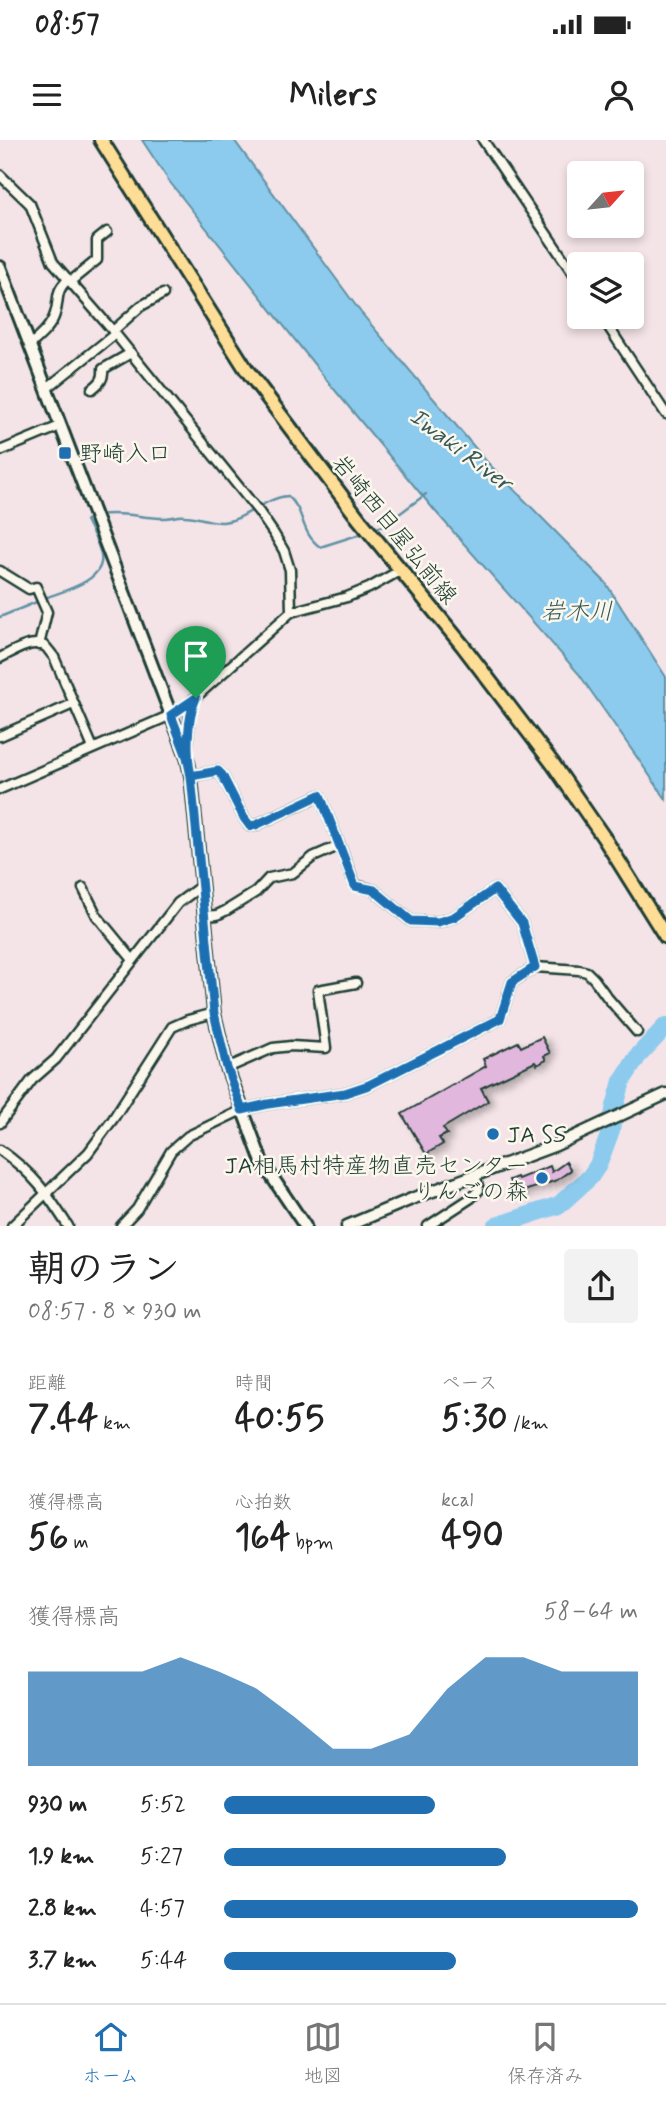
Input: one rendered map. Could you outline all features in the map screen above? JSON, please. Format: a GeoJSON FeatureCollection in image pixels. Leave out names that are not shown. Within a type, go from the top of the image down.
{"type":"FeatureCollection","features":[{"type":"Feature","properties":{"kind":"main road","name":"岩崎西目屋弘前線"},"geometry":{"type":"LineString","coordinates":[[101,140],[246,369],[359,519],[463,646],[553,764],[604,838],[666,937]]}},
{"type":"Feature","properties":{"kind":"main road"},"geometry":{"type":"LineString","coordinates":[[0,267],[187,757],[214,1013],[227,1068],[262,1162],[305,1226]]}},
{"type":"Feature","properties":{"kind":"street"},"geometry":{"type":"LineString","coordinates":[[483,140],[567,264]]}},
{"type":"Feature","properties":{"kind":"street"},"geometry":{"type":"LineString","coordinates":[[0,175],[30,204],[53,262],[114,332],[259,512],[284,551],[290,570],[291,612]]}},
{"type":"Feature","properties":{"kind":"street"},"geometry":{"type":"LineString","coordinates":[[30,345],[51,323],[56,313],[61,285],[97,260],[97,240],[107,232]]}},
{"type":"Feature","properties":{"kind":"street"},"geometry":{"type":"LineString","coordinates":[[46,389],[141,306],[163,294]]}},
{"type":"Feature","properties":{"kind":"street"},"geometry":{"type":"LineString","coordinates":[[610,329],[666,414]]}},
{"type":"Feature","properties":{"kind":"street"},"geometry":{"type":"LineString","coordinates":[[92,389],[100,383],[103,369],[131,353]]}},
{"type":"Feature","properties":{"kind":"street"},"geometry":{"type":"LineString","coordinates":[[0,451],[61,426]]}},
{"type":"Feature","properties":{"kind":"street"},"geometry":{"type":"LineString","coordinates":[[0,789],[171,715],[196,698],[291,612],[347,597],[401,570]]}},
{"type":"Feature","properties":{"kind":"street"},"geometry":{"type":"LineString","coordinates":[[0,571],[29,589],[36,587],[40,594],[47,612],[39,645]]}},
{"type":"Feature","properties":{"kind":"street"},"geometry":{"type":"LineString","coordinates":[[0,658],[29,645],[47,647],[54,657],[93,748]]}},
{"type":"Feature","properties":{"kind":"street"},"geometry":{"type":"LineString","coordinates":[[187,757],[190,710],[196,698]]}},
{"type":"Feature","properties":{"kind":"street"},"geometry":{"type":"LineString","coordinates":[[0,736],[73,704]]}},
{"type":"Feature","properties":{"kind":"street"},"geometry":{"type":"LineString","coordinates":[[191,776],[218,771],[250,826],[320,795],[355,886],[374,890],[411,921],[438,922],[454,917],[495,889],[522,923],[535,967]]}},
{"type":"Feature","properties":{"kind":"street"},"geometry":{"type":"LineString","coordinates":[[204,916],[217,915],[227,910],[256,892],[269,878],[293,873],[313,857],[338,846]]}},
{"type":"Feature","properties":{"kind":"street"},"geometry":{"type":"LineString","coordinates":[[0,1123],[32,1080],[56,1059],[178,903],[201,886]]}},
{"type":"Feature","properties":{"kind":"street"},"geometry":{"type":"LineString","coordinates":[[83,888],[97,916],[132,960]]}},
{"type":"Feature","properties":{"kind":"street"},"geometry":{"type":"LineString","coordinates":[[121,1226],[136,1209],[171,1151],[188,1136],[242,1110],[345,1093],[369,1085],[500,1019],[512,982],[535,967],[587,972],[637,1032]]}},
{"type":"Feature","properties":{"kind":"street"},"geometry":{"type":"LineString","coordinates":[[227,1068],[273,1048],[326,1048],[317,990],[356,983]]}},
{"type":"Feature","properties":{"kind":"street"},"geometry":{"type":"LineString","coordinates":[[12,1226],[88,1153],[172,1027],[214,1013]]}},
{"type":"Feature","properties":{"kind":"street"},"geometry":{"type":"LineString","coordinates":[[348,1226],[414,1198],[526,1157],[666,1094]]}},
{"type":"Feature","properties":{"kind":"street"},"geometry":{"type":"LineString","coordinates":[[0,1150],[25,1168],[48,1193],[68,1226]]}},
{"type":"Feature","properties":{"kind":"street"},"geometry":{"type":"LineString","coordinates":[[428,1226],[471,1198],[478,1190],[475,1175]]}},
{"type":"Feature","properties":{"kind":"water","name":"岩木川"},"geometry":{"type":"Polygon","coordinates":[[[142,140],[234,140],[362,314],[487,462],[605,582],[666,677],[666,799],[579,674],[435,511],[329,383],[169,181],[142,140]]]}},
{"type":"Feature","properties":{"kind":"building"},"geometry":{"type":"Polygon","coordinates":[[[542,1037],[550,1053],[544,1056],[546,1060],[537,1065],[535,1062],[481,1088],[488,1101],[443,1128],[447,1134],[439,1138],[443,1144],[426,1154],[402,1114],[486,1066],[483,1059],[518,1042],[521,1047],[542,1037]]]}},
{"type":"Feature","properties":{"kind":"building"},"geometry":{"type":"Polygon","coordinates":[[[566,1162],[571,1170],[557,1180],[515,1194],[509,1180],[550,1166],[552,1172],[566,1162]]]}},
{"type":"Feature","properties":{"kind":"waterway"},"geometry":{"type":"LineString","coordinates":[[373,529],[383,526],[426,494]]}},
{"type":"Feature","properties":{"kind":"waterway"},"geometry":{"type":"LineString","coordinates":[[99,515],[164,518],[182,516],[223,522],[288,496],[298,508],[309,535],[320,547],[364,533]]}},
{"type":"Feature","properties":{"kind":"waterway"},"geometry":{"type":"LineString","coordinates":[[45,598],[82,584],[97,572],[101,555],[86,520],[93,517]]}},
{"type":"Feature","properties":{"kind":"waterway"},"geometry":{"type":"LineString","coordinates":[[0,617],[39,601]]}},
{"type":"Feature","properties":{"kind":"waterway"},"geometry":{"type":"LineString","coordinates":[[496,1226],[559,1205],[590,1177],[598,1165],[611,1130],[622,1081],[638,1056],[666,1026]]}},
{"type":"Feature","properties":{"kind":"place","name":"野崎入口"},"geometry":{"type":"Point","coordinates":[65,453]}},
{"type":"Feature","properties":{"kind":"place","name":"JA SS"},"geometry":{"type":"Point","coordinates":[493,1134]}},
{"type":"Feature","properties":{"kind":"place","name":"JA相馬村特産物直売センター りんごの森"},"geometry":{"type":"Point","coordinates":[542,1178]}},
{"type":"Feature","properties":{"kind":"route"},"geometry":{"type":"LineString","coordinates":[[196,698],[171,715],[187,757],[191,776],[218,771],[250,826],[320,795],[355,886],[374,890],[411,921],[438,922],[454,917],[495,889],[522,923],[535,967],[512,982],[500,1019],[369,1085],[345,1093],[242,1110],[227,1068],[214,1013],[187,757],[190,710],[196,698]]}},
{"type":"Feature","properties":{"kind":"water label","name":"Iwaki River"},"geometry":{"type":"Point","coordinates":[461,449]}}]}
